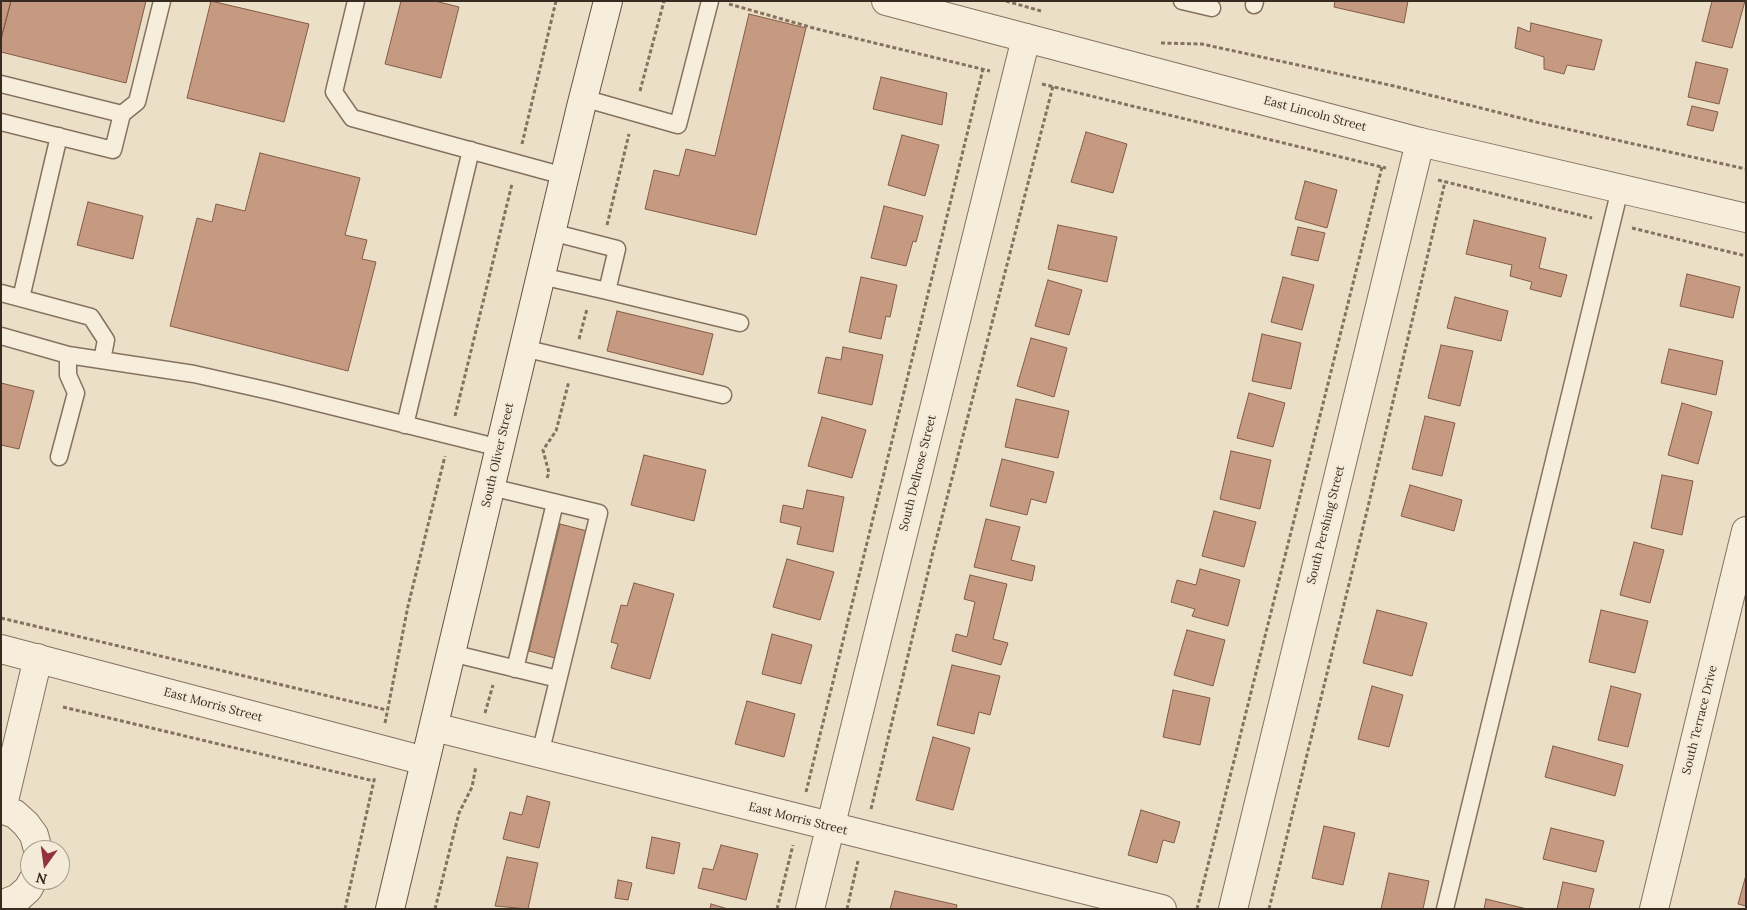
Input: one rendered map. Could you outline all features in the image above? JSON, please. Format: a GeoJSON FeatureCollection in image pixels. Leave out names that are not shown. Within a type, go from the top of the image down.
{"type":"FeatureCollection","features":[{"type":"Feature","properties":{"kind":"street","name":"South Oliver Street"},"geometry":{"type":"LineString","coordinates":[[390,909],[564,176],[608,1]]}},
{"type":"Feature","properties":{"kind":"street","name":"East Lincoln Street"},"geometry":{"type":"LineString","coordinates":[[886,1],[1420,142],[1746,218]]}},
{"type":"Feature","properties":{"kind":"street","name":"South Dellrose Street"},"geometry":{"type":"LineString","coordinates":[[810,909],[1026,38]]}},
{"type":"Feature","properties":{"kind":"street","name":"South Pershing Street"},"geometry":{"type":"LineString","coordinates":[[1233,909],[1420,142]]}},
{"type":"Feature","properties":{"kind":"street","name":"South Terrace Drive"},"geometry":{"type":"LineString","coordinates":[[1654,909],[1746,531]]}},
{"type":"Feature","properties":{"kind":"street","name":"East Morris Street"},"geometry":{"type":"LineString","coordinates":[[1,649],[425,761]]}},
{"type":"Feature","properties":{"kind":"street"},"geometry":{"type":"LineString","coordinates":[[35,840],[26,824],[14,814],[1,809],[38,658]]}},
{"type":"Feature","properties":{"kind":"street","name":"East Morris Street"},"geometry":{"type":"LineString","coordinates":[[434,727],[1162,909]]}},
{"type":"Feature","properties":{"kind":"street"},"geometry":{"type":"LineString","coordinates":[[1,905],[18,898],[26,890]]}},
{"type":"Feature","properties":{"kind":"lane"},"geometry":{"type":"LineString","coordinates":[[1,122],[113,150],[122,114],[137,102],[162,1]]}},
{"type":"Feature","properties":{"kind":"lane"},"geometry":{"type":"LineString","coordinates":[[356,1],[334,92],[352,118],[564,176]]}},
{"type":"Feature","properties":{"kind":"lane"},"geometry":{"type":"LineString","coordinates":[[1182,1],[1212,8]]}},
{"type":"Feature","properties":{"kind":"lane"},"geometry":{"type":"LineString","coordinates":[[583,98],[678,125],[717,2]]}},
{"type":"Feature","properties":{"kind":"lane"},"geometry":{"type":"LineString","coordinates":[[1,84],[122,114]]}},
{"type":"Feature","properties":{"kind":"lane"},"geometry":{"type":"LineString","coordinates":[[21,298],[58,136]]}},
{"type":"Feature","properties":{"kind":"lane"},"geometry":{"type":"LineString","coordinates":[[405,425],[472,150]]}},
{"type":"Feature","properties":{"kind":"lane"},"geometry":{"type":"LineString","coordinates":[[1445,909],[1620,189]]}},
{"type":"Feature","properties":{"kind":"lane"},"geometry":{"type":"LineString","coordinates":[[551,232],[617,249],[599,290]]}},
{"type":"Feature","properties":{"kind":"lane"},"geometry":{"type":"LineString","coordinates":[[541,276],[740,323]]}},
{"type":"Feature","properties":{"kind":"lane"},"geometry":{"type":"LineString","coordinates":[[1,293],[91,318],[106,340],[102,360]]}},
{"type":"Feature","properties":{"kind":"lane"},"geometry":{"type":"LineString","coordinates":[[1,336],[68,355],[194,374],[500,448]]}},
{"type":"Feature","properties":{"kind":"lane"},"geometry":{"type":"LineString","coordinates":[[524,348],[574,358],[723,395]]}},
{"type":"Feature","properties":{"kind":"lane"},"geometry":{"type":"LineString","coordinates":[[59,458],[76,393],[68,375],[68,355]]}},
{"type":"Feature","properties":{"kind":"lane"},"geometry":{"type":"LineString","coordinates":[[491,486],[599,514],[586,551],[564,640],[558,679],[540,754]]}},
{"type":"Feature","properties":{"kind":"lane"},"geometry":{"type":"LineString","coordinates":[[515,669],[529,631],[551,542],[549,501]]}},
{"type":"Feature","properties":{"kind":"lane"},"geometry":{"type":"LineString","coordinates":[[451,653],[558,679]]}},
{"type":"Feature","properties":{"kind":"path"},"geometry":{"type":"LineString","coordinates":[[602,245],[664,1]]}},
{"type":"Feature","properties":{"kind":"path"},"geometry":{"type":"LineString","coordinates":[[1006,1],[1043,12]]}},
{"type":"Feature","properties":{"kind":"path"},"geometry":{"type":"LineString","coordinates":[[717,2],[983,70],[1746,256]]}},
{"type":"Feature","properties":{"kind":"path"},"geometry":{"type":"LineString","coordinates":[[1153,43],[1202,44],[1394,86],[1540,123],[1746,169]]}},
{"type":"Feature","properties":{"kind":"path"},"geometry":{"type":"LineString","coordinates":[[777,909],[983,70]]}},
{"type":"Feature","properties":{"kind":"path"},"geometry":{"type":"LineString","coordinates":[[847,909],[932,556],[1053,86]]}},
{"type":"Feature","properties":{"kind":"path"},"geometry":{"type":"LineString","coordinates":[[1197,909],[1382,167]]}},
{"type":"Feature","properties":{"kind":"path"},"geometry":{"type":"LineString","coordinates":[[1269,909],[1367,511],[1445,182]]}},
{"type":"Feature","properties":{"kind":"path"},"geometry":{"type":"LineString","coordinates":[[549,501],[549,473],[543,450],[556,431],[574,358],[599,290]]}},
{"type":"Feature","properties":{"kind":"path"},"geometry":{"type":"LineString","coordinates":[[1,618],[388,710]]}},
{"type":"Feature","properties":{"kind":"path"},"geometry":{"type":"LineString","coordinates":[[435,909],[459,813],[472,787],[498,664]]}},
{"type":"Feature","properties":{"kind":"path"},"geometry":{"type":"LineString","coordinates":[[63,707],[374,781]]}},
{"type":"Feature","properties":{"kind":"building"},"geometry":{"type":"Polygon","coordinates":[[[1,1],[11,1],[1,39],[1,1]]]}},
{"type":"Feature","properties":{"kind":"building"},"geometry":{"type":"Polygon","coordinates":[[[11,1],[146,1],[126,83],[1,52],[1,39],[11,1]]]}},
{"type":"Feature","properties":{"kind":"building"},"geometry":{"type":"Polygon","coordinates":[[[211,1],[309,24],[284,122],[187,98],[211,1]]]}},
{"type":"Feature","properties":{"kind":"building"},"geometry":{"type":"Polygon","coordinates":[[[401,1],[435,1],[459,7],[441,78],[385,64],[401,1]]]}},
{"type":"Feature","properties":{"kind":"building"},"geometry":{"type":"Polygon","coordinates":[[[1335,1],[1408,1],[1404,23],[1334,7],[1335,1]]]}},
{"type":"Feature","properties":{"kind":"building"},"geometry":{"type":"Polygon","coordinates":[[[1712,1],[1745,1],[1732,48],[1702,41],[1712,1]]]}},
{"type":"Feature","properties":{"kind":"building"},"geometry":{"type":"Polygon","coordinates":[[[749,14],[806,28],[756,235],[645,209],[654,170],[679,176],[686,149],[715,156],[749,14]]]}},
{"type":"Feature","properties":{"kind":"building"},"geometry":{"type":"Polygon","coordinates":[[[1531,23],[1602,40],[1594,70],[1567,65],[1564,74],[1544,69],[1544,57],[1515,48],[1518,27],[1530,32],[1531,23]]]}},
{"type":"Feature","properties":{"kind":"building"},"geometry":{"type":"Polygon","coordinates":[[[1696,62],[1728,69],[1719,104],[1688,97],[1696,62]]]}},
{"type":"Feature","properties":{"kind":"building"},"geometry":{"type":"Polygon","coordinates":[[[881,77],[947,93],[942,125],[873,109],[881,77]]]}},
{"type":"Feature","properties":{"kind":"building"},"geometry":{"type":"Polygon","coordinates":[[[1692,106],[1718,112],[1713,131],[1687,125],[1692,106]]]}},
{"type":"Feature","properties":{"kind":"building"},"geometry":{"type":"Polygon","coordinates":[[[1086,132],[1127,144],[1113,193],[1071,182],[1086,132]]]}},
{"type":"Feature","properties":{"kind":"building"},"geometry":{"type":"Polygon","coordinates":[[[902,135],[939,145],[925,196],[888,185],[902,135]]]}},
{"type":"Feature","properties":{"kind":"building"},"geometry":{"type":"Polygon","coordinates":[[[260,153],[360,178],[345,235],[367,240],[362,259],[376,262],[348,371],[170,326],[197,218],[212,222],[216,204],[245,211],[260,153]]]}},
{"type":"Feature","properties":{"kind":"building"},"geometry":{"type":"Polygon","coordinates":[[[1305,181],[1337,190],[1327,228],[1295,219],[1305,181]]]}},
{"type":"Feature","properties":{"kind":"building"},"geometry":{"type":"Polygon","coordinates":[[[88,202],[143,216],[133,259],[77,245],[88,202]]]}},
{"type":"Feature","properties":{"kind":"building"},"geometry":{"type":"Polygon","coordinates":[[[884,206],[923,216],[916,242],[913,241],[906,266],[871,258],[884,206]]]}},
{"type":"Feature","properties":{"kind":"building"},"geometry":{"type":"Polygon","coordinates":[[[1474,220],[1546,238],[1539,268],[1567,275],[1561,297],[1530,289],[1532,282],[1510,276],[1512,265],[1466,254],[1474,220]]]}},
{"type":"Feature","properties":{"kind":"building"},"geometry":{"type":"Polygon","coordinates":[[[1058,225],[1117,237],[1107,282],[1048,269],[1058,225]]]}},
{"type":"Feature","properties":{"kind":"building"},"geometry":{"type":"Polygon","coordinates":[[[1298,227],[1325,233],[1318,261],[1291,255],[1298,227]]]}},
{"type":"Feature","properties":{"kind":"building"},"geometry":{"type":"Polygon","coordinates":[[[1687,274],[1740,287],[1733,318],[1680,306],[1687,274]]]}},
{"type":"Feature","properties":{"kind":"building"},"geometry":{"type":"Polygon","coordinates":[[[861,277],[897,285],[890,317],[886,316],[881,339],[849,332],[861,277]]]}},
{"type":"Feature","properties":{"kind":"building"},"geometry":{"type":"Polygon","coordinates":[[[1283,277],[1314,285],[1302,330],[1271,322],[1283,277]]]}},
{"type":"Feature","properties":{"kind":"building"},"geometry":{"type":"Polygon","coordinates":[[[1048,280],[1082,290],[1069,335],[1035,326],[1048,280]]]}},
{"type":"Feature","properties":{"kind":"building"},"geometry":{"type":"Polygon","coordinates":[[[1455,297],[1508,311],[1501,341],[1447,328],[1455,297]]]}},
{"type":"Feature","properties":{"kind":"building"},"geometry":{"type":"Polygon","coordinates":[[[617,311],[713,334],[703,375],[607,351],[617,311]]]}},
{"type":"Feature","properties":{"kind":"building"},"geometry":{"type":"Polygon","coordinates":[[[1262,334],[1301,343],[1291,389],[1252,381],[1262,334]]]}},
{"type":"Feature","properties":{"kind":"building"},"geometry":{"type":"Polygon","coordinates":[[[1031,338],[1067,348],[1054,397],[1017,386],[1031,338]]]}},
{"type":"Feature","properties":{"kind":"building"},"geometry":{"type":"Polygon","coordinates":[[[1441,345],[1473,351],[1460,406],[1428,398],[1441,345]]]}},
{"type":"Feature","properties":{"kind":"building"},"geometry":{"type":"Polygon","coordinates":[[[843,347],[883,355],[872,405],[818,393],[826,357],[841,360],[843,347]]]}},
{"type":"Feature","properties":{"kind":"building"},"geometry":{"type":"Polygon","coordinates":[[[1669,349],[1723,361],[1716,395],[1661,383],[1669,349]]]}},
{"type":"Feature","properties":{"kind":"building"},"geometry":{"type":"Polygon","coordinates":[[[1,383],[34,391],[19,449],[1,445],[1,383]]]}},
{"type":"Feature","properties":{"kind":"building"},"geometry":{"type":"Polygon","coordinates":[[[1249,393],[1285,403],[1273,447],[1237,438],[1249,393]]]}},
{"type":"Feature","properties":{"kind":"building"},"geometry":{"type":"Polygon","coordinates":[[[1016,399],[1069,411],[1058,458],[1005,447],[1016,399]]]}},
{"type":"Feature","properties":{"kind":"building"},"geometry":{"type":"Polygon","coordinates":[[[1682,403],[1712,412],[1698,464],[1668,455],[1682,403]]]}},
{"type":"Feature","properties":{"kind":"building"},"geometry":{"type":"Polygon","coordinates":[[[1425,416],[1455,423],[1442,476],[1412,469],[1425,416]]]}},
{"type":"Feature","properties":{"kind":"building"},"geometry":{"type":"Polygon","coordinates":[[[822,417],[866,430],[852,478],[808,466],[822,417]]]}},
{"type":"Feature","properties":{"kind":"building"},"geometry":{"type":"Polygon","coordinates":[[[1231,451],[1271,460],[1260,509],[1220,499],[1231,451]]]}},
{"type":"Feature","properties":{"kind":"building"},"geometry":{"type":"Polygon","coordinates":[[[644,455],[706,470],[694,521],[631,505],[644,455]]]}},
{"type":"Feature","properties":{"kind":"building"},"geometry":{"type":"Polygon","coordinates":[[[1002,459],[1054,472],[1046,503],[1031,499],[1027,515],[990,506],[1002,459]]]}},
{"type":"Feature","properties":{"kind":"building"},"geometry":{"type":"Polygon","coordinates":[[[1662,475],[1693,481],[1682,535],[1651,528],[1662,475]]]}},
{"type":"Feature","properties":{"kind":"building"},"geometry":{"type":"Polygon","coordinates":[[[1410,485],[1462,500],[1454,531],[1401,516],[1410,485]]]}},
{"type":"Feature","properties":{"kind":"building"},"geometry":{"type":"Polygon","coordinates":[[[807,490],[844,497],[833,552],[797,544],[801,527],[780,522],[783,505],[803,509],[807,490]]]}},
{"type":"Feature","properties":{"kind":"building"},"geometry":{"type":"Polygon","coordinates":[[[1214,511],[1256,522],[1244,567],[1202,556],[1214,511]]]}},
{"type":"Feature","properties":{"kind":"building"},"geometry":{"type":"Polygon","coordinates":[[[986,519],[1020,527],[1011,560],[1035,566],[1032,581],[974,567],[986,519]]]}},
{"type":"Feature","properties":{"kind":"building"},"geometry":{"type":"Polygon","coordinates":[[[560,524],[587,531],[555,658],[529,651],[560,524]]]}},
{"type":"Feature","properties":{"kind":"building"},"geometry":{"type":"Polygon","coordinates":[[[1634,542],[1664,550],[1650,603],[1620,595],[1634,542]]]}},
{"type":"Feature","properties":{"kind":"building"},"geometry":{"type":"Polygon","coordinates":[[[787,559],[834,572],[820,620],[773,607],[787,559]]]}},
{"type":"Feature","properties":{"kind":"building"},"geometry":{"type":"Polygon","coordinates":[[[1200,569],[1240,580],[1228,626],[1192,616],[1195,609],[1171,602],[1177,580],[1196,585],[1200,569]]]}},
{"type":"Feature","properties":{"kind":"building"},"geometry":{"type":"Polygon","coordinates":[[[970,575],[1007,584],[993,639],[1008,643],[1001,665],[952,651],[956,634],[967,637],[975,602],[964,599],[970,575]]]}},
{"type":"Feature","properties":{"kind":"building"},"geometry":{"type":"Polygon","coordinates":[[[634,583],[674,594],[650,679],[611,668],[618,644],[611,642],[621,605],[627,606],[634,583]]]}},
{"type":"Feature","properties":{"kind":"building"},"geometry":{"type":"Polygon","coordinates":[[[1377,610],[1427,623],[1412,676],[1363,663],[1377,610]]]}},
{"type":"Feature","properties":{"kind":"building"},"geometry":{"type":"Polygon","coordinates":[[[1601,610],[1648,621],[1635,673],[1589,662],[1601,610]]]}},
{"type":"Feature","properties":{"kind":"building"},"geometry":{"type":"Polygon","coordinates":[[[1187,630],[1225,640],[1213,686],[1174,675],[1187,630]]]}},
{"type":"Feature","properties":{"kind":"building"},"geometry":{"type":"Polygon","coordinates":[[[772,634],[812,645],[801,684],[762,674],[772,634]]]}},
{"type":"Feature","properties":{"kind":"building"},"geometry":{"type":"Polygon","coordinates":[[[952,665],[1000,676],[990,715],[979,712],[974,734],[937,725],[952,665]]]}},
{"type":"Feature","properties":{"kind":"building"},"geometry":{"type":"Polygon","coordinates":[[[1372,686],[1403,695],[1389,747],[1358,739],[1372,686]]]}},
{"type":"Feature","properties":{"kind":"building"},"geometry":{"type":"Polygon","coordinates":[[[1611,686],[1641,694],[1628,747],[1598,740],[1611,686]]]}},
{"type":"Feature","properties":{"kind":"building"},"geometry":{"type":"Polygon","coordinates":[[[1173,690],[1210,698],[1200,745],[1163,737],[1173,690]]]}},
{"type":"Feature","properties":{"kind":"building"},"geometry":{"type":"Polygon","coordinates":[[[747,701],[795,714],[784,757],[735,744],[747,701]]]}},
{"type":"Feature","properties":{"kind":"building"},"geometry":{"type":"Polygon","coordinates":[[[933,737],[970,748],[953,810],[916,800],[933,737]]]}},
{"type":"Feature","properties":{"kind":"building"},"geometry":{"type":"Polygon","coordinates":[[[1553,746],[1623,765],[1615,796],[1545,777],[1553,746]]]}},
{"type":"Feature","properties":{"kind":"building"},"geometry":{"type":"Polygon","coordinates":[[[527,796],[550,802],[539,848],[503,839],[510,812],[522,815],[527,796]]]}},
{"type":"Feature","properties":{"kind":"building"},"geometry":{"type":"Polygon","coordinates":[[[1141,810],[1180,822],[1174,843],[1163,840],[1157,863],[1128,855],[1141,810]]]}},
{"type":"Feature","properties":{"kind":"building"},"geometry":{"type":"Polygon","coordinates":[[[1324,826],[1355,833],[1343,885],[1312,878],[1324,826]]]}},
{"type":"Feature","properties":{"kind":"building"},"geometry":{"type":"Polygon","coordinates":[[[1551,828],[1604,841],[1596,872],[1543,859],[1551,828]]]}},
{"type":"Feature","properties":{"kind":"building"},"geometry":{"type":"Polygon","coordinates":[[[652,837],[680,843],[674,874],[646,868],[652,837]]]}},
{"type":"Feature","properties":{"kind":"building"},"geometry":{"type":"Polygon","coordinates":[[[721,845],[758,854],[746,900],[698,888],[703,868],[713,870],[721,845]]]}},
{"type":"Feature","properties":{"kind":"building"},"geometry":{"type":"Polygon","coordinates":[[[507,857],[538,863],[528,909],[495,906],[507,857]]]}},
{"type":"Feature","properties":{"kind":"building"},"geometry":{"type":"Polygon","coordinates":[[[1389,873],[1429,881],[1423,909],[1381,909],[1389,873]]]}},
{"type":"Feature","properties":{"kind":"building"},"geometry":{"type":"Polygon","coordinates":[[[1746,875],[1746,906],[1738,904],[1746,875]]]}},
{"type":"Feature","properties":{"kind":"building"},"geometry":{"type":"Polygon","coordinates":[[[618,880],[632,883],[628,900],[615,898],[618,880]]]}},
{"type":"Feature","properties":{"kind":"building"},"geometry":{"type":"Polygon","coordinates":[[[1563,882],[1594,889],[1589,909],[1557,909],[1563,882]]]}},
{"type":"Feature","properties":{"kind":"building"},"geometry":{"type":"Polygon","coordinates":[[[895,891],[957,905],[956,909],[890,909],[895,891]]]}},
{"type":"Feature","properties":{"kind":"building"},"geometry":{"type":"Polygon","coordinates":[[[1486,899],[1527,909],[1484,909],[1486,899]]]}},
{"type":"Feature","properties":{"kind":"building"},"geometry":{"type":"Polygon","coordinates":[[[711,904],[728,909],[710,909],[711,904]]]}}]}
